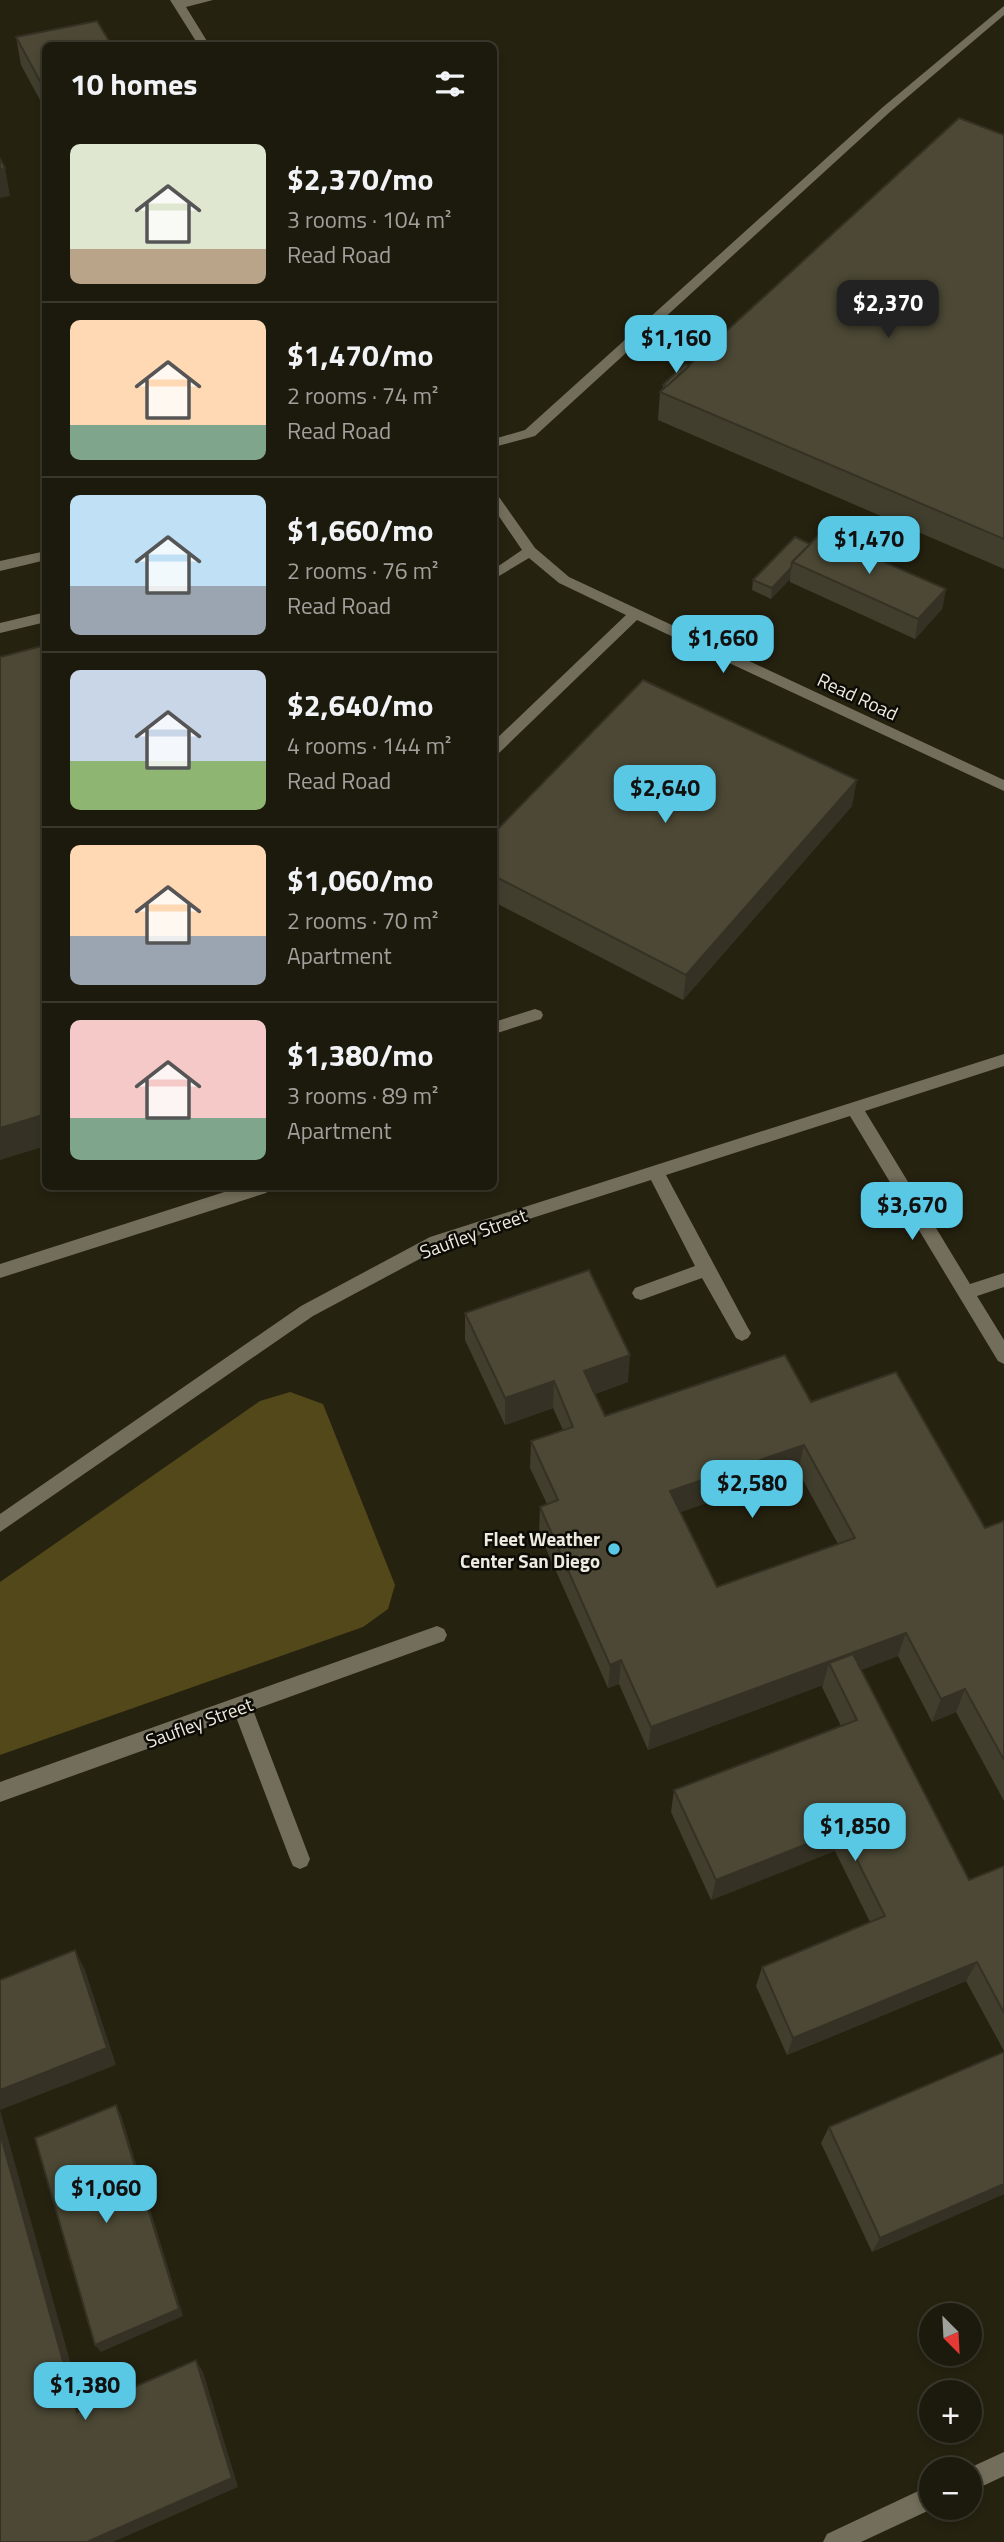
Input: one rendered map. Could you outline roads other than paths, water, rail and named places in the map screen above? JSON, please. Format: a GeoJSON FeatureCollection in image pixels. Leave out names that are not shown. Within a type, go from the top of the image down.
{"type":"FeatureCollection","features":[{"type":"Feature","properties":{"kind":"street"},"geometry":{"type":"LineString","coordinates":[[202,42],[178,3],[207,0]]}},
{"type":"Feature","properties":{"kind":"street"},"geometry":{"type":"LineString","coordinates":[[497,442],[530,433],[887,109],[950,58],[1004,9]]}},
{"type":"Feature","properties":{"kind":"street","name":"Read Road"},"geometry":{"type":"LineString","coordinates":[[497,504],[530,551],[564,580],[1004,786]]}},
{"type":"Feature","properties":{"kind":"street"},"geometry":{"type":"LineString","coordinates":[[497,573],[530,551]]}},
{"type":"Feature","properties":{"kind":"street"},"geometry":{"type":"LineString","coordinates":[[0,566],[42,556]]}},
{"type":"Feature","properties":{"kind":"street"},"geometry":{"type":"LineString","coordinates":[[497,746],[634,615]]}},
{"type":"Feature","properties":{"kind":"street"},"geometry":{"type":"LineString","coordinates":[[0,628],[42,618]]}},
{"type":"Feature","properties":{"kind":"street"},"geometry":{"type":"LineString","coordinates":[[497,1027],[535,1015]]}},
{"type":"Feature","properties":{"kind":"street","name":"Saufley Street"},"geometry":{"type":"LineString","coordinates":[[0,1524],[307,1311],[436,1242],[1004,1060]]}},
{"type":"Feature","properties":{"kind":"street"},"geometry":{"type":"LineString","coordinates":[[854,1108],[1004,1356]]}},
{"type":"Feature","properties":{"kind":"street"},"geometry":{"type":"LineString","coordinates":[[656,1171],[742,1333]]}},
{"type":"Feature","properties":{"kind":"street"},"geometry":{"type":"LineString","coordinates":[[0,1270],[253,1190]]}},
{"type":"Feature","properties":{"kind":"street"},"geometry":{"type":"LineString","coordinates":[[641,1293],[706,1269]]}},
{"type":"Feature","properties":{"kind":"street"},"geometry":{"type":"LineString","coordinates":[[965,1293],[1004,1280]]}},
{"type":"Feature","properties":{"kind":"street","name":"Saufley Street"},"geometry":{"type":"LineString","coordinates":[[0,1792],[437,1635]]}},
{"type":"Feature","properties":{"kind":"street"},"geometry":{"type":"LineString","coordinates":[[242,1707],[300,1858]]}},
{"type":"Feature","properties":{"kind":"street"},"geometry":{"type":"LineString","coordinates":[[982,2474],[1004,2464]]}},
{"type":"Feature","properties":{"kind":"street"},"geometry":{"type":"LineString","coordinates":[[835,2542],[919,2503]]}},
{"type":"Feature","properties":{"kind":"place","name":"Fleet Weather Center San Diego"},"geometry":{"type":"Point","coordinates":[614,1549]}}]}
